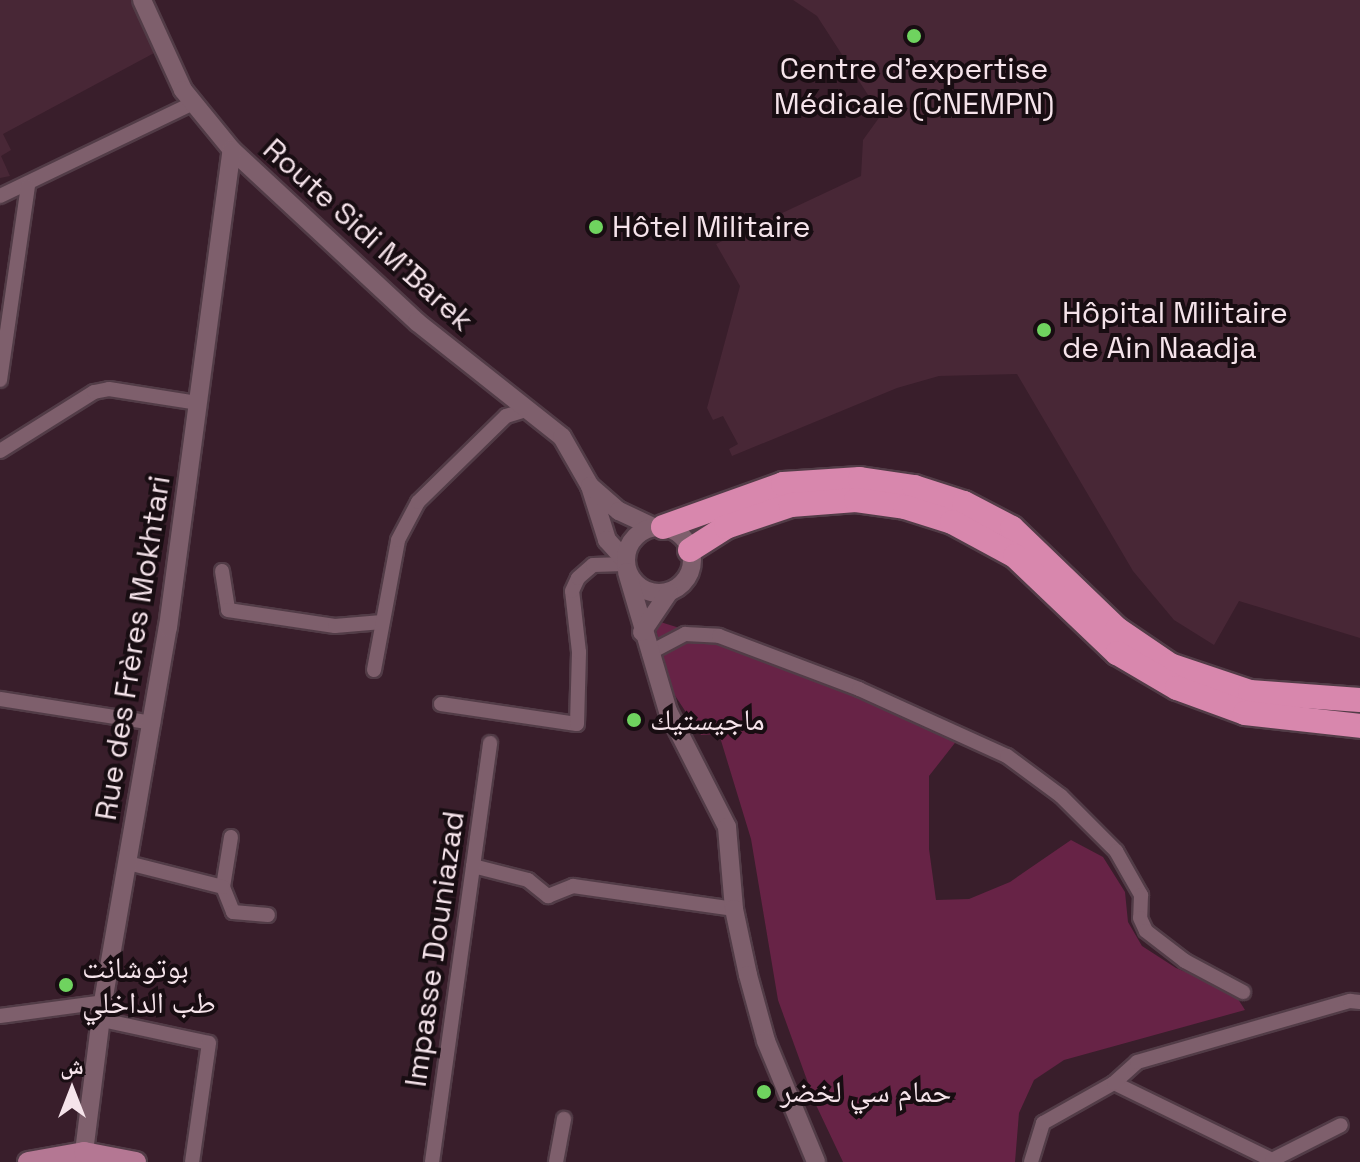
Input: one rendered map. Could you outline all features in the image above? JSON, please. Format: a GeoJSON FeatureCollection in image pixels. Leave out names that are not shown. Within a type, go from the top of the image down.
{"type":"FeatureCollection","features":[{"type":"Feature","properties":{"kind":"highway"},"geometry":{"type":"LineString","coordinates":[[658,527],[783,484],[860,479],[914,487],[964,503],[1012,528],[1117,629],[1170,665],[1250,692],[1360,700]]}},
{"type":"Feature","properties":{"kind":"highway"},"geometry":{"type":"LineString","coordinates":[[690,550],[726,527],[791,505],[856,500],[905,507],[952,522],[1015,556],[1117,653],[1177,688],[1245,713],[1360,726]]}},
{"type":"Feature","properties":{"kind":"main road","name":"Route Sidi M'Barek"},"geometry":{"type":"LineString","coordinates":[[142,0],[191,104],[232,150],[417,322],[562,437],[590,486],[603,532],[626,565],[642,632],[680,738],[727,827],[734,909],[766,1041],[816,1162]]}},
{"type":"Feature","properties":{"kind":"main road","name":"Rue des Frères Mokhtari"},"geometry":{"type":"LineString","coordinates":[[84,1152],[102,1011],[153,723],[232,150]]}},
{"type":"Feature","properties":{"kind":"main road","name":"Route Sidi M'Barek"},"geometry":{"type":"LineString","coordinates":[[590,486],[619,511],[658,527]]}},
{"type":"Feature","properties":{"kind":"main road"},"geometry":{"type":"LineString","coordinates":[[642,632],[669,592],[690,570],[690,550],[680,534],[658,527],[636,535],[626,565],[649,592],[669,592]]}},
{"type":"Feature","properties":{"kind":"main road"},"geometry":{"type":"LineString","coordinates":[[28,1162],[84,1152],[136,1162]]}},
{"type":"Feature","properties":{"kind":"street"},"geometry":{"type":"LineString","coordinates":[[0,196],[28,186],[191,104]]}},
{"type":"Feature","properties":{"kind":"street"},"geometry":{"type":"LineString","coordinates":[[0,380],[28,186]]}},
{"type":"Feature","properties":{"kind":"street"},"geometry":{"type":"LineString","coordinates":[[0,451],[94,392],[109,389],[197,403]]}},
{"type":"Feature","properties":{"kind":"street"},"geometry":{"type":"LineString","coordinates":[[374,670],[398,540],[418,502],[506,416],[529,409]]}},
{"type":"Feature","properties":{"kind":"street"},"geometry":{"type":"LineString","coordinates":[[441,704],[575,725],[579,652],[572,591],[578,578],[593,565],[626,565]]}},
{"type":"Feature","properties":{"kind":"street"},"geometry":{"type":"LineString","coordinates":[[222,571],[228,610],[335,626],[382,622]]}},
{"type":"Feature","properties":{"kind":"street"},"geometry":{"type":"LineString","coordinates":[[649,653],[685,634],[719,636],[859,689],[1007,756],[1061,796],[1116,851],[1141,895],[1140,918],[1146,931],[1185,961],[1243,992]]}},
{"type":"Feature","properties":{"kind":"street"},"geometry":{"type":"LineString","coordinates":[[0,699],[153,723]]}},
{"type":"Feature","properties":{"kind":"street","name":"Impasse Douniazad"},"geometry":{"type":"LineString","coordinates":[[432,1162],[490,743]]}},
{"type":"Feature","properties":{"kind":"street"},"geometry":{"type":"LineString","coordinates":[[231,837],[223,887],[233,912],[268,915]]}},
{"type":"Feature","properties":{"kind":"street"},"geometry":{"type":"LineString","coordinates":[[128,863],[223,887]]}},
{"type":"Feature","properties":{"kind":"street"},"geometry":{"type":"LineString","coordinates":[[473,866],[528,880],[548,896],[573,886],[734,909]]}},
{"type":"Feature","properties":{"kind":"street"},"geometry":{"type":"LineString","coordinates":[[1031,1162],[1043,1123],[1114,1083],[1137,1062],[1350,1001],[1360,1002]]}},
{"type":"Feature","properties":{"kind":"street"},"geometry":{"type":"LineString","coordinates":[[0,1016],[102,1011],[209,1043],[192,1162]]}},
{"type":"Feature","properties":{"kind":"street"},"geometry":{"type":"LineString","coordinates":[[1114,1083],[1272,1160],[1341,1125]]}},
{"type":"Feature","properties":{"kind":"street"},"geometry":{"type":"LineString","coordinates":[[556,1162],[564,1119]]}},
{"type":"Feature","properties":{"kind":"shaded area"},"geometry":{"type":"Polygon","coordinates":[[[0,0],[132,0],[156,52],[3,134],[11,150],[1,156],[10,176],[0,178],[0,0]]]}},
{"type":"Feature","properties":{"kind":"shaded area","name":"Hôpital Militaire de Ain Naadja"},"geometry":{"type":"Polygon","coordinates":[[[793,0],[1360,0],[1360,638],[1239,601],[1214,645],[1174,620],[1133,571],[1017,374],[939,376],[897,388],[732,456],[729,449],[738,444],[723,416],[713,420],[707,408],[740,286],[716,244],[861,176],[863,140],[881,115],[817,16],[793,0]]]}},
{"type":"Feature","properties":{"kind":"shaded area"},"geometry":{"type":"Polygon","coordinates":[[[654,620],[750,650],[958,739],[929,776],[929,849],[936,900],[969,899],[1010,882],[1071,840],[1103,857],[1125,892],[1128,922],[1142,946],[1176,968],[1233,991],[1245,1010],[1064,1060],[1034,1080],[1019,1113],[1015,1162],[843,1162],[816,1105],[778,1000],[751,839],[719,734],[701,735],[668,685],[654,620]]]}},
{"type":"Feature","properties":{"kind":"place","name":"Centre d'expertise Médicale (CNEMPN)"},"geometry":{"type":"Point","coordinates":[914,36]}},
{"type":"Feature","properties":{"kind":"place","name":"Hôtel Militaire"},"geometry":{"type":"Point","coordinates":[596,227]}},
{"type":"Feature","properties":{"kind":"place","name":"Hôpital Militaire de Ain Naadja"},"geometry":{"type":"Point","coordinates":[1044,330]}},
{"type":"Feature","properties":{"kind":"place","name":"ماجيستيك"},"geometry":{"type":"Point","coordinates":[634,720]}},
{"type":"Feature","properties":{"kind":"place","name":"بوتوشانت طب الداخلي"},"geometry":{"type":"Point","coordinates":[66,985]}},
{"type":"Feature","properties":{"kind":"place","name":"حمام سي لخضر"},"geometry":{"type":"Point","coordinates":[764,1092]}}]}
